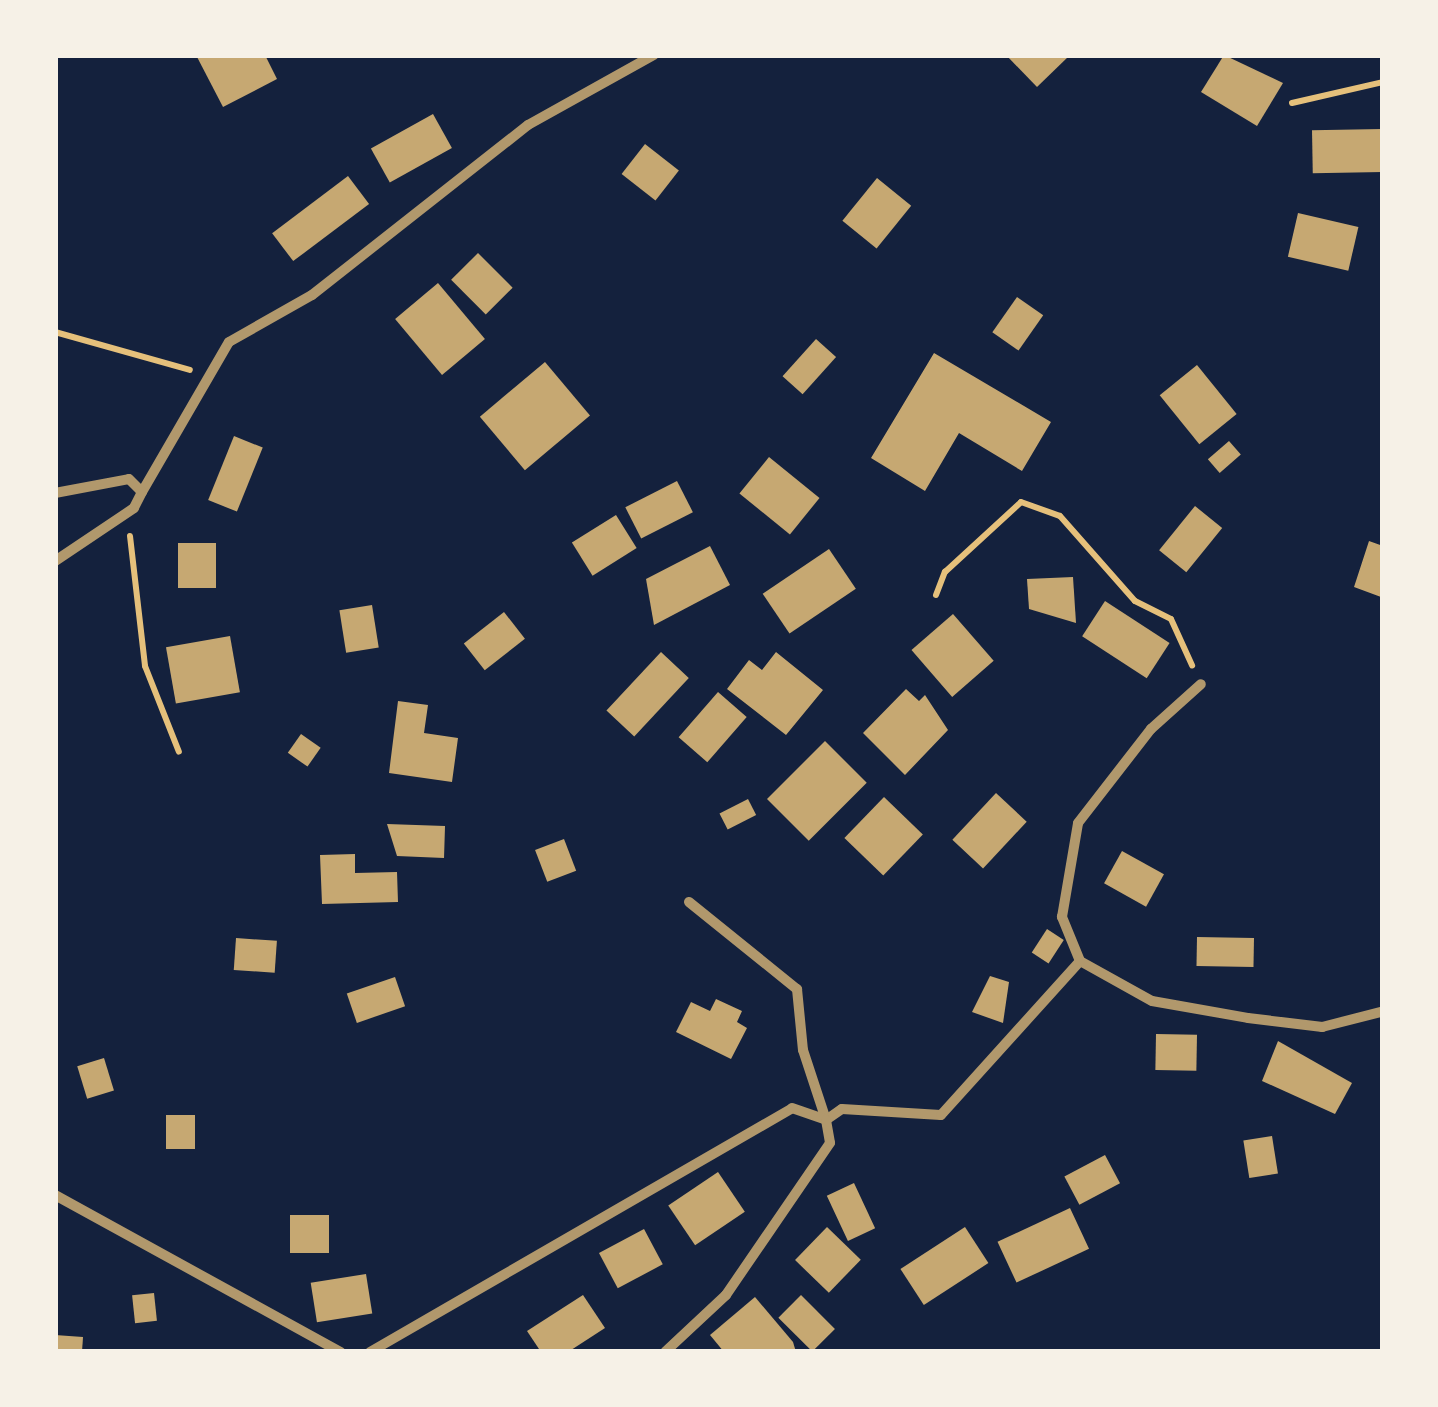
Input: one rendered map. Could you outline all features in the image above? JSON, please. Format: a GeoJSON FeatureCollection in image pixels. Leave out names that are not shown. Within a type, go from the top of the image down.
{"type":"FeatureCollection","features":[{"type":"Feature","properties":{"kind":"street"},"geometry":{"type":"LineString","coordinates":[[55,561],[134,508],[229,342],[312,295],[528,125],[654,55]]}},
{"type":"Feature","properties":{"kind":"street"},"geometry":{"type":"LineString","coordinates":[[55,494],[129,479],[142,492]]}},
{"type":"Feature","properties":{"kind":"street"},"geometry":{"type":"LineString","coordinates":[[1201,684],[1151,729],[1078,823],[1062,916],[1080,961],[1152,1000],[1248,1018],[1322,1027],[1381,1012]]}},
{"type":"Feature","properties":{"kind":"street"},"geometry":{"type":"LineString","coordinates":[[665,1352],[726,1295],[830,1143],[803,1050],[798,989],[689,902]]}},
{"type":"Feature","properties":{"kind":"street"},"geometry":{"type":"LineString","coordinates":[[826,1120],[842,1109],[941,1114],[1080,961]]}},
{"type":"Feature","properties":{"kind":"street"},"geometry":{"type":"LineString","coordinates":[[370,1352],[792,1108],[826,1120]]}},
{"type":"Feature","properties":{"kind":"street"},"geometry":{"type":"LineString","coordinates":[[55,1195],[341,1352]]}},
{"type":"Feature","properties":{"kind":"path"},"geometry":{"type":"LineString","coordinates":[[1292,103],[1383,82]]}},
{"type":"Feature","properties":{"kind":"path"},"geometry":{"type":"LineString","coordinates":[[55,332],[211,374]]}},
{"type":"Feature","properties":{"kind":"path"},"geometry":{"type":"LineString","coordinates":[[142,492],[126,548],[145,666],[179,752]]}},
{"type":"Feature","properties":{"kind":"path"},"geometry":{"type":"LineString","coordinates":[[936,596],[945,572],[1021,502],[1060,516],[1135,601],[1171,619],[1201,684]]}},
{"type":"Feature","properties":{"kind":"building"},"geometry":{"type":"Polygon","coordinates":[[[196,55],[265,55],[277,79],[223,107],[196,55]]]}},
{"type":"Feature","properties":{"kind":"building"},"geometry":{"type":"Polygon","coordinates":[[[1006,55],[1070,55],[1037,87],[1006,55]]]}},
{"type":"Feature","properties":{"kind":"building"},"geometry":{"type":"Polygon","coordinates":[[[1224,55],[1283,83],[1257,126],[1201,92],[1224,55]]]}},
{"type":"Feature","properties":{"kind":"building"},"geometry":{"type":"Polygon","coordinates":[[[433,114],[452,148],[390,183],[371,148],[433,114]]]}},
{"type":"Feature","properties":{"kind":"building"},"geometry":{"type":"Polygon","coordinates":[[[1382,129],[1383,172],[1313,173],[1312,130],[1382,129]]]}},
{"type":"Feature","properties":{"kind":"building"},"geometry":{"type":"Polygon","coordinates":[[[645,144],[679,170],[655,200],[622,174],[645,144]]]}},
{"type":"Feature","properties":{"kind":"building"},"geometry":{"type":"Polygon","coordinates":[[[348,176],[369,204],[293,261],[272,233],[348,176]]]}},
{"type":"Feature","properties":{"kind":"building"},"geometry":{"type":"Polygon","coordinates":[[[877,178],[911,206],[877,248],[842,221],[877,178]]]}},
{"type":"Feature","properties":{"kind":"building"},"geometry":{"type":"Polygon","coordinates":[[[1298,213],[1358,227],[1348,271],[1288,257],[1298,213]]]}},
{"type":"Feature","properties":{"kind":"building"},"geometry":{"type":"Polygon","coordinates":[[[478,253],[513,288],[486,315],[451,280],[478,253]]]}},
{"type":"Feature","properties":{"kind":"building"},"geometry":{"type":"Polygon","coordinates":[[[438,283],[485,339],[442,375],[395,319],[438,283]]]}},
{"type":"Feature","properties":{"kind":"building"},"geometry":{"type":"Polygon","coordinates":[[[1017,297],[1043,315],[1019,351],[992,332],[1017,297]]]}},
{"type":"Feature","properties":{"kind":"building"},"geometry":{"type":"Polygon","coordinates":[[[816,339],[836,357],[803,394],[783,376],[816,339]]]}},
{"type":"Feature","properties":{"kind":"building"},"geometry":{"type":"Polygon","coordinates":[[[934,353],[1051,422],[1022,471],[959,433],[925,491],[871,458],[934,353]]]}},
{"type":"Feature","properties":{"kind":"building"},"geometry":{"type":"Polygon","coordinates":[[[545,362],[590,416],[525,470],[480,417],[545,362]]]}},
{"type":"Feature","properties":{"kind":"building"},"geometry":{"type":"Polygon","coordinates":[[[1197,365],[1237,414],[1199,444],[1160,395],[1197,365]]]}},
{"type":"Feature","properties":{"kind":"building"},"geometry":{"type":"Polygon","coordinates":[[[234,436],[263,448],[237,512],[208,500],[234,436]]]}},
{"type":"Feature","properties":{"kind":"building"},"geometry":{"type":"Polygon","coordinates":[[[1229,441],[1241,455],[1220,473],[1208,459],[1229,441]]]}},
{"type":"Feature","properties":{"kind":"building"},"geometry":{"type":"Polygon","coordinates":[[[769,457],[820,498],[790,534],[739,494],[769,457]]]}},
{"type":"Feature","properties":{"kind":"building"},"geometry":{"type":"Polygon","coordinates":[[[677,481],[693,512],[641,539],[625,507],[677,481]]]}},
{"type":"Feature","properties":{"kind":"building"},"geometry":{"type":"Polygon","coordinates":[[[1195,506],[1222,528],[1186,572],[1159,550],[1195,506]]]}},
{"type":"Feature","properties":{"kind":"building"},"geometry":{"type":"Polygon","coordinates":[[[616,515],[637,548],[593,576],[572,543],[616,515]]]}},
{"type":"Feature","properties":{"kind":"building"},"geometry":{"type":"Polygon","coordinates":[[[1369,541],[1383,546],[1383,607],[1381,597],[1354,587],[1369,541]]]}},
{"type":"Feature","properties":{"kind":"building"},"geometry":{"type":"Polygon","coordinates":[[[178,543],[216,543],[216,588],[178,588],[178,543]]]}},
{"type":"Feature","properties":{"kind":"building"},"geometry":{"type":"Polygon","coordinates":[[[710,546],[730,585],[654,625],[646,579],[710,546]]]}},
{"type":"Feature","properties":{"kind":"building"},"geometry":{"type":"Polygon","coordinates":[[[829,549],[856,589],[790,634],[763,594],[829,549]]]}},
{"type":"Feature","properties":{"kind":"building"},"geometry":{"type":"Polygon","coordinates":[[[1073,577],[1076,623],[1029,609],[1027,579],[1073,577]]]}},
{"type":"Feature","properties":{"kind":"building"},"geometry":{"type":"Polygon","coordinates":[[[1105,601],[1170,643],[1147,678],[1082,636],[1105,601]]]}},
{"type":"Feature","properties":{"kind":"building"},"geometry":{"type":"Polygon","coordinates":[[[372,605],[379,647],[346,653],[339,610],[372,605]]]}},
{"type":"Feature","properties":{"kind":"building"},"geometry":{"type":"Polygon","coordinates":[[[504,612],[525,639],[485,670],[464,643],[504,612]]]}},
{"type":"Feature","properties":{"kind":"building"},"geometry":{"type":"Polygon","coordinates":[[[953,614],[994,661],[952,697],[911,650],[953,614]]]}},
{"type":"Feature","properties":{"kind":"building"},"geometry":{"type":"Polygon","coordinates":[[[230,636],[240,692],[176,703],[166,647],[230,636]]]}},
{"type":"Feature","properties":{"kind":"building"},"geometry":{"type":"Polygon","coordinates":[[[661,652],[689,678],[634,736],[606,711],[661,652]]]}},
{"type":"Feature","properties":{"kind":"building"},"geometry":{"type":"Polygon","coordinates":[[[776,652],[823,690],[786,735],[727,689],[749,660],[762,670],[776,652]]]}},
{"type":"Feature","properties":{"kind":"building"},"geometry":{"type":"Polygon","coordinates":[[[906,689],[919,701],[925,695],[948,730],[905,775],[863,733],[906,689]]]}},
{"type":"Feature","properties":{"kind":"building"},"geometry":{"type":"Polygon","coordinates":[[[718,692],[747,717],[707,762],[679,737],[718,692]]]}},
{"type":"Feature","properties":{"kind":"building"},"geometry":{"type":"Polygon","coordinates":[[[398,701],[428,705],[424,733],[458,738],[452,782],[389,773],[398,701]]]}},
{"type":"Feature","properties":{"kind":"building"},"geometry":{"type":"Polygon","coordinates":[[[301,734],[321,748],[307,767],[288,753],[301,734]]]}},
{"type":"Feature","properties":{"kind":"building"},"geometry":{"type":"Polygon","coordinates":[[[825,741],[867,783],[809,841],[767,799],[825,741]]]}},
{"type":"Feature","properties":{"kind":"building"},"geometry":{"type":"Polygon","coordinates":[[[996,793],[1027,822],[983,868],[952,840],[996,793]]]}},
{"type":"Feature","properties":{"kind":"building"},"geometry":{"type":"Polygon","coordinates":[[[884,797],[923,835],[883,876],[844,838],[884,797]]]}},
{"type":"Feature","properties":{"kind":"building"},"geometry":{"type":"Polygon","coordinates":[[[748,799],[756,815],[728,830],[719,814],[748,799]]]}},
{"type":"Feature","properties":{"kind":"building"},"geometry":{"type":"Polygon","coordinates":[[[387,824],[445,826],[444,858],[397,856],[387,824]]]}},
{"type":"Feature","properties":{"kind":"building"},"geometry":{"type":"Polygon","coordinates":[[[564,839],[576,871],[547,882],[535,850],[564,839]]]}},
{"type":"Feature","properties":{"kind":"building"},"geometry":{"type":"Polygon","coordinates":[[[1122,851],[1164,874],[1146,907],[1104,883],[1122,851]]]}},
{"type":"Feature","properties":{"kind":"building"},"geometry":{"type":"Polygon","coordinates":[[[355,854],[355,873],[397,872],[398,902],[322,904],[320,855],[355,854]]]}},
{"type":"Feature","properties":{"kind":"building"},"geometry":{"type":"Polygon","coordinates":[[[1047,929],[1064,940],[1049,963],[1032,952],[1047,929]]]}},
{"type":"Feature","properties":{"kind":"building"},"geometry":{"type":"Polygon","coordinates":[[[1197,937],[1254,938],[1253,967],[1196,966],[1197,937]]]}},
{"type":"Feature","properties":{"kind":"building"},"geometry":{"type":"Polygon","coordinates":[[[236,938],[277,941],[275,973],[234,970],[236,938]]]}},
{"type":"Feature","properties":{"kind":"building"},"geometry":{"type":"Polygon","coordinates":[[[990,976],[1009,982],[1003,1023],[972,1012],[990,976]]]}},
{"type":"Feature","properties":{"kind":"building"},"geometry":{"type":"Polygon","coordinates":[[[395,977],[405,1006],[357,1023],[347,994],[395,977]]]}},
{"type":"Feature","properties":{"kind":"building"},"geometry":{"type":"Polygon","coordinates":[[[716,999],[742,1011],[737,1022],[747,1028],[731,1059],[676,1032],[691,1002],[710,1011],[716,999]]]}},
{"type":"Feature","properties":{"kind":"building"},"geometry":{"type":"Polygon","coordinates":[[[1156,1034],[1197,1035],[1196,1071],[1155,1070],[1156,1034]]]}},
{"type":"Feature","properties":{"kind":"building"},"geometry":{"type":"Polygon","coordinates":[[[1278,1041],[1352,1083],[1335,1114],[1262,1081],[1278,1041]]]}},
{"type":"Feature","properties":{"kind":"building"},"geometry":{"type":"Polygon","coordinates":[[[104,1058],[114,1091],[87,1099],[77,1066],[104,1058]]]}},
{"type":"Feature","properties":{"kind":"building"},"geometry":{"type":"Polygon","coordinates":[[[166,1115],[195,1115],[195,1149],[166,1149],[166,1115]]]}},
{"type":"Feature","properties":{"kind":"building"},"geometry":{"type":"Polygon","coordinates":[[[1272,1136],[1278,1174],[1249,1178],[1243,1141],[1272,1136]]]}},
{"type":"Feature","properties":{"kind":"building"},"geometry":{"type":"Polygon","coordinates":[[[1105,1155],[1120,1183],[1079,1205],[1064,1177],[1105,1155]]]}},
{"type":"Feature","properties":{"kind":"building"},"geometry":{"type":"Polygon","coordinates":[[[718,1172],[745,1212],[695,1245],[668,1206],[718,1172]]]}},
{"type":"Feature","properties":{"kind":"building"},"geometry":{"type":"Polygon","coordinates":[[[854,1183],[875,1228],[848,1241],[827,1196],[854,1183]]]}},
{"type":"Feature","properties":{"kind":"building"},"geometry":{"type":"Polygon","coordinates":[[[1070,1208],[1089,1249],[1017,1283],[997,1242],[1070,1208]]]}},
{"type":"Feature","properties":{"kind":"building"},"geometry":{"type":"Polygon","coordinates":[[[290,1215],[329,1215],[329,1253],[290,1253],[290,1215]]]}},
{"type":"Feature","properties":{"kind":"building"},"geometry":{"type":"Polygon","coordinates":[[[827,1227],[861,1260],[829,1293],[795,1260],[827,1227]]]}},
{"type":"Feature","properties":{"kind":"building"},"geometry":{"type":"Polygon","coordinates":[[[965,1227],[988,1263],[924,1305],[900,1269],[965,1227]]]}},
{"type":"Feature","properties":{"kind":"building"},"geometry":{"type":"Polygon","coordinates":[[[644,1229],[663,1264],[618,1288],[599,1253],[644,1229]]]}},
{"type":"Feature","properties":{"kind":"building"},"geometry":{"type":"Polygon","coordinates":[[[366,1274],[372,1314],[317,1322],[311,1283],[366,1274]]]}},
{"type":"Feature","properties":{"kind":"building"},"geometry":{"type":"Polygon","coordinates":[[[154,1293],[157,1321],[135,1323],[132,1295],[154,1293]]]}},
{"type":"Feature","properties":{"kind":"building"},"geometry":{"type":"Polygon","coordinates":[[[583,1295],[605,1328],[568,1352],[541,1352],[527,1331],[583,1295]]]}},
{"type":"Feature","properties":{"kind":"building"},"geometry":{"type":"Polygon","coordinates":[[[801,1295],[835,1329],[812,1352],[778,1318],[801,1295]]]}},
{"type":"Feature","properties":{"kind":"building"},"geometry":{"type":"Polygon","coordinates":[[[755,1297],[793,1342],[796,1352],[724,1352],[710,1335],[755,1297]]]}},
{"type":"Feature","properties":{"kind":"building"},"geometry":{"type":"Polygon","coordinates":[[[55,1335],[83,1337],[82,1352],[55,1352],[55,1335]]]}}]}
